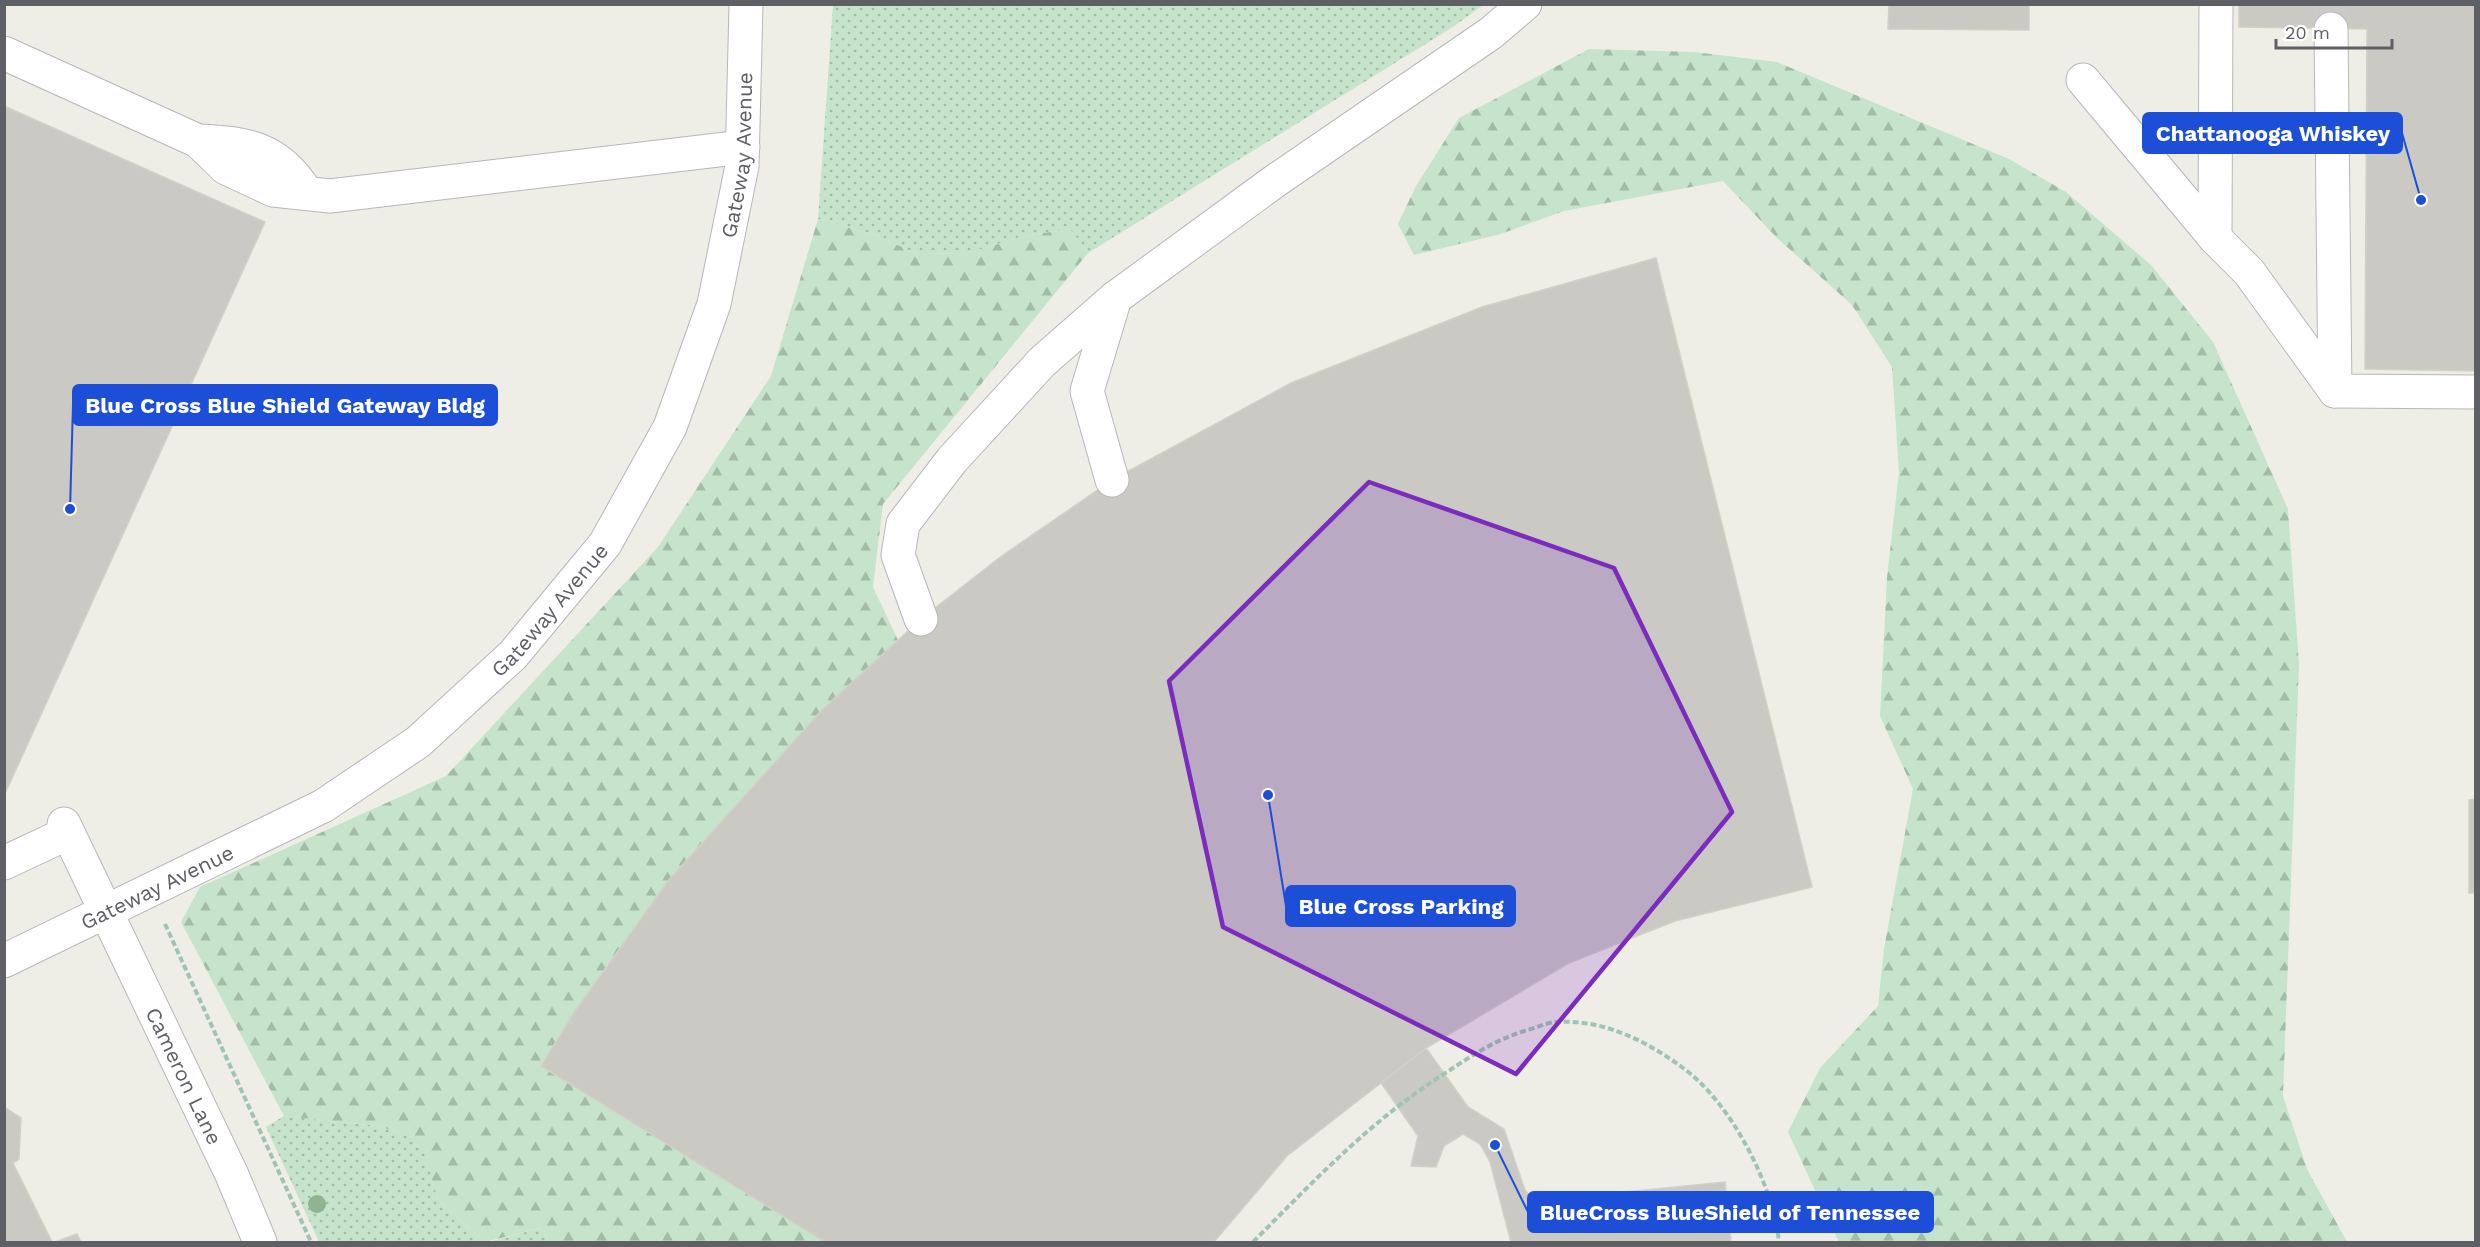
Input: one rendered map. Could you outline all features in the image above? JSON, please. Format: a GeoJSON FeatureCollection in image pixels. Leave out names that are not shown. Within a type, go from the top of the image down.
{"type":"FeatureCollection","features":[{"type":"Feature","properties":{"kind":"street","name":"Gateway Avenue"},"geometry":{"type":"LineString","coordinates":[[4,961],[323,806],[418,742],[513,655],[605,544],[670,427],[714,304],[742,166],[746,4]]}},
{"type":"Feature","properties":{"kind":"street"},"geometry":{"type":"LineString","coordinates":[[921,619],[898,555],[903,524],[952,460],[1042,362],[1115,298],[1275,181],[1491,33],[1525,4]]}},
{"type":"Feature","properties":{"kind":"street"},"geometry":{"type":"LineString","coordinates":[[2215,238],[2216,4]]}},
{"type":"Feature","properties":{"kind":"street"},"geometry":{"type":"LineString","coordinates":[[2331,29],[2335,391]]}},
{"type":"Feature","properties":{"kind":"street"},"geometry":{"type":"LineString","coordinates":[[4,53],[198,141],[226,168],[273,190],[330,196],[743,147]]}},
{"type":"Feature","properties":{"kind":"street"},"geometry":{"type":"LineString","coordinates":[[2083,80],[2215,238],[2249,272],[2335,391]]}},
{"type":"Feature","properties":{"kind":"street"},"geometry":{"type":"LineString","coordinates":[[1112,480],[1087,391],[1115,298]]}},
{"type":"Feature","properties":{"kind":"street"},"geometry":{"type":"LineString","coordinates":[[2335,391],[2475,392]]}},
{"type":"Feature","properties":{"kind":"street","name":"Cameron Lane"},"geometry":{"type":"LineString","coordinates":[[4,863],[66,828],[232,1175],[260,1242]]}},
{"type":"Feature","properties":{"kind":"path"},"geometry":{"type":"LineString","coordinates":[[149,890],[311,1242]]}},
{"type":"Feature","properties":{"kind":"path"},"geometry":{"type":"LineString","coordinates":[[1253,1242],[1347,1146],[1407,1097],[1496,1040],[1556,1022],[1605,1026],[1666,1055],[1697,1078],[1723,1107],[1766,1184],[1776,1217],[1779,1242]]}},
{"type":"Feature","properties":{"kind":"highlighted area"},"geometry":{"type":"Polygon","coordinates":[[[1369,482],[1614,568],[1732,812],[1516,1074],[1223,927],[1169,681],[1369,482]]]}},
{"type":"Feature","properties":{"kind":"green space"},"geometry":{"type":"Polygon","coordinates":[[[833,5],[1483,5],[1453,27],[1088,253],[1070,229],[1024,236],[969,253],[917,254],[878,236],[818,219],[833,5]]]}},
{"type":"Feature","properties":{"kind":"green space"},"geometry":{"type":"Polygon","coordinates":[[[1589,49],[1694,52],[1777,62],[2009,159],[2066,192],[2151,265],[2213,342],[2288,509],[2299,664],[2283,1096],[2307,1169],[2347,1242],[1839,1242],[1788,1132],[1820,1068],[1878,1006],[1884,949],[1913,789],[1880,716],[1887,577],[1899,472],[1892,367],[1852,305],[1777,238],[1723,181],[1564,211],[1501,234],[1414,255],[1398,224],[1416,186],[1459,118],[1589,49]]]}},
{"type":"Feature","properties":{"kind":"green space"},"geometry":{"type":"Polygon","coordinates":[[[818,219],[878,236],[917,254],[969,253],[1024,236],[1070,229],[1088,253],[883,504],[873,587],[898,640],[823,709],[668,881],[575,1011],[541,1065],[825,1242],[550,1242],[540,1228],[485,1242],[438,1200],[421,1140],[378,1126],[284,1116],[181,922],[200,887],[446,776],[658,547],[771,376],[818,219]]]}},
{"type":"Feature","properties":{"kind":"green space"},"geometry":{"type":"Polygon","coordinates":[[[284,1116],[378,1126],[422,1140],[438,1200],[485,1242],[319,1242],[266,1127],[284,1116]]]}},
{"type":"Feature","properties":{"kind":"green space"},"geometry":{"type":"Polygon","coordinates":[[[540,1228],[550,1242],[489,1242],[540,1228]]]}},
{"type":"Feature","properties":{"kind":"building"},"geometry":{"type":"Polygon","coordinates":[[[1889,4],[2029,4],[2029,30],[1888,29],[1889,4]]]}},
{"type":"Feature","properties":{"kind":"building"},"geometry":{"type":"Polygon","coordinates":[[[2239,4],[2476,4],[2476,371],[2365,369],[2367,29],[2239,27],[2239,4]]]}},
{"type":"Feature","properties":{"kind":"building"},"geometry":{"type":"Polygon","coordinates":[[[4,106],[265,222],[4,796],[4,106]]]}},
{"type":"Feature","properties":{"kind":"building"},"geometry":{"type":"Polygon","coordinates":[[[1656,258],[1812,887],[1675,921],[1569,963],[1426,1048],[1287,1156],[1214,1242],[825,1242],[541,1066],[575,1011],[668,881],[823,709],[921,619],[999,558],[1112,480],[1291,383],[1482,307],[1656,258]]]}},
{"type":"Feature","properties":{"kind":"building"},"geometry":{"type":"Polygon","coordinates":[[[2476,799],[2476,893],[2469,893],[2469,800],[2476,799]]]}},
{"type":"Feature","properties":{"kind":"building"},"geometry":{"type":"Polygon","coordinates":[[[1426,1048],[1468,1107],[1504,1129],[1525,1190],[1534,1201],[1725,1182],[1731,1242],[1511,1242],[1490,1162],[1480,1144],[1463,1134],[1444,1146],[1436,1167],[1411,1166],[1418,1136],[1381,1083],[1426,1048]]]}},
{"type":"Feature","properties":{"kind":"building"},"geometry":{"type":"Polygon","coordinates":[[[4,1107],[21,1118],[19,1159],[13,1163],[52,1242],[4,1242],[4,1107]]]}},
{"type":"Feature","properties":{"kind":"building"},"geometry":{"type":"Polygon","coordinates":[[[77,1234],[81,1242],[55,1242],[77,1234]]]}},
{"type":"Feature","properties":{"kind":"tunnel"},"geometry":{"type":"LineString","coordinates":[[2330,4],[2331,29]]}},
{"type":"Feature","properties":{"kind":"place","name":"Chattanooga Whiskey"},"geometry":{"type":"Point","coordinates":[2421,200]}},
{"type":"Feature","properties":{"kind":"place","name":"Blue Cross Blue Shield Gateway Bldg"},"geometry":{"type":"Point","coordinates":[70,509]}},
{"type":"Feature","properties":{"kind":"place","name":"Blue Cross Parking"},"geometry":{"type":"Point","coordinates":[1268,795]}},
{"type":"Feature","properties":{"kind":"place","name":"BlueCross BlueShield of Tennessee"},"geometry":{"type":"Point","coordinates":[1495,1145]}}]}
